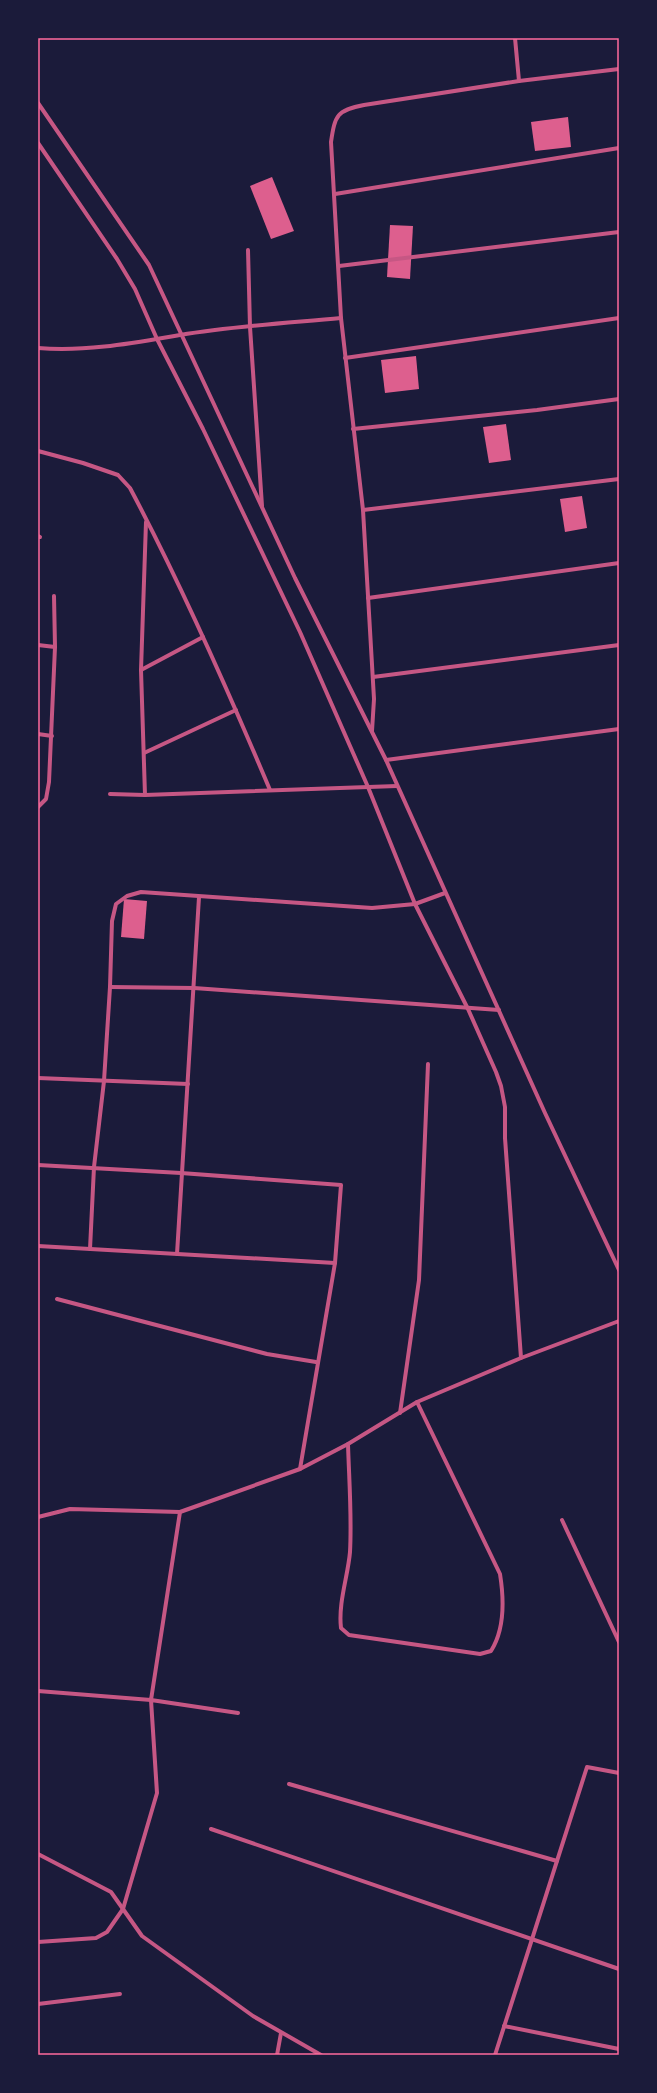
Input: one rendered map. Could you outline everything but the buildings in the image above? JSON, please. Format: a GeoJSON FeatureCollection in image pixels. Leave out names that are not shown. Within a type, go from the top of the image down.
{"type":"FeatureCollection","features":[{"type":"Feature","properties":{"kind":"street"},"geometry":{"type":"LineString","coordinates":[[515,38],[519,81]]}},
{"type":"Feature","properties":{"kind":"street"},"geometry":{"type":"LineString","coordinates":[[372,731],[374,700],[363,510],[340,318],[339,266],[331,142],[334,123],[339,113],[349,108],[364,104],[519,81],[619,70]]}},
{"type":"Feature","properties":{"kind":"street"},"geometry":{"type":"LineString","coordinates":[[38,103],[149,265],[180,335],[262,509],[386,760],[445,893],[619,1270]]}},
{"type":"Feature","properties":{"kind":"street"},"geometry":{"type":"LineString","coordinates":[[38,143],[117,259],[144,309],[157,340],[203,429],[300,632],[368,787],[415,904],[468,1009],[501,1086],[505,1107],[505,1138],[521,1358]]}},
{"type":"Feature","properties":{"kind":"street"},"geometry":{"type":"LineString","coordinates":[[335,194],[619,148]]}},
{"type":"Feature","properties":{"kind":"street"},"geometry":{"type":"LineString","coordinates":[[339,266],[619,232]]}},
{"type":"Feature","properties":{"kind":"street"},"geometry":{"type":"LineString","coordinates":[[248,250],[250,327],[262,509]]}},
{"type":"Feature","properties":{"kind":"street"},"geometry":{"type":"LineString","coordinates":[[38,348],[83,348],[157,340],[180,335],[340,318]]}},
{"type":"Feature","properties":{"kind":"street"},"geometry":{"type":"LineString","coordinates":[[345,358],[619,318]]}},
{"type":"Feature","properties":{"kind":"street"},"geometry":{"type":"LineString","coordinates":[[353,429],[537,410],[619,399]]}},
{"type":"Feature","properties":{"kind":"street"},"geometry":{"type":"LineString","coordinates":[[38,452],[83,463],[118,474],[130,488],[147,520],[236,710],[270,790]]}},
{"type":"Feature","properties":{"kind":"street"},"geometry":{"type":"LineString","coordinates":[[363,510],[619,479]]}},
{"type":"Feature","properties":{"kind":"street"},"geometry":{"type":"LineString","coordinates":[[145,795],[141,670],[147,520]]}},
{"type":"Feature","properties":{"kind":"street"},"geometry":{"type":"LineString","coordinates":[[368,598],[619,563]]}},
{"type":"Feature","properties":{"kind":"street"},"geometry":{"type":"LineString","coordinates":[[38,807],[46,799],[49,782],[55,647],[54,596]]}},
{"type":"Feature","properties":{"kind":"street"},"geometry":{"type":"LineString","coordinates":[[141,670],[202,638]]}},
{"type":"Feature","properties":{"kind":"street"},"geometry":{"type":"LineString","coordinates":[[38,645],[55,647]]}},
{"type":"Feature","properties":{"kind":"street"},"geometry":{"type":"LineString","coordinates":[[373,677],[619,645]]}},
{"type":"Feature","properties":{"kind":"street"},"geometry":{"type":"LineString","coordinates":[[144,754],[236,710]]}},
{"type":"Feature","properties":{"kind":"street"},"geometry":{"type":"LineString","coordinates":[[386,760],[619,729]]}},
{"type":"Feature","properties":{"kind":"street"},"geometry":{"type":"LineString","coordinates":[[38,734],[52,736]]}},
{"type":"Feature","properties":{"kind":"street"},"geometry":{"type":"LineString","coordinates":[[110,794],[145,795],[397,786]]}},
{"type":"Feature","properties":{"kind":"street"},"geometry":{"type":"LineString","coordinates":[[90,1249],[94,1167],[104,1081],[110,986],[112,921],[116,904],[127,896],[141,892],[372,908],[415,904],[445,893]]}},
{"type":"Feature","properties":{"kind":"street"},"geometry":{"type":"LineString","coordinates":[[177,1254],[199,897]]}},
{"type":"Feature","properties":{"kind":"street"},"geometry":{"type":"LineString","coordinates":[[110,986],[194,988],[480,1010],[499,1010]]}},
{"type":"Feature","properties":{"kind":"street"},"geometry":{"type":"LineString","coordinates":[[400,1413],[419,1280],[428,1064]]}},
{"type":"Feature","properties":{"kind":"street"},"geometry":{"type":"LineString","coordinates":[[38,1078],[188,1084]]}},
{"type":"Feature","properties":{"kind":"street"},"geometry":{"type":"LineString","coordinates":[[38,1165],[94,1167],[341,1185],[335,1263],[316,1362],[300,1469]]}},
{"type":"Feature","properties":{"kind":"street"},"geometry":{"type":"LineString","coordinates":[[38,1246],[335,1263]]}},
{"type":"Feature","properties":{"kind":"street"},"geometry":{"type":"LineString","coordinates":[[57,1299],[267,1354],[316,1362]]}},
{"type":"Feature","properties":{"kind":"street"},"geometry":{"type":"LineString","coordinates":[[38,1517],[70,1509],[180,1512],[300,1469],[348,1444],[417,1402],[521,1358],[619,1321]]}},
{"type":"Feature","properties":{"kind":"street"},"geometry":{"type":"LineString","coordinates":[[348,1444],[351,1542],[340,1618],[341,1628],[350,1635],[480,1654],[490,1651],[497,1642],[503,1612],[503,1592],[500,1574],[417,1402]]}},
{"type":"Feature","properties":{"kind":"street"},"geometry":{"type":"LineString","coordinates":[[38,1942],[96,1938],[107,1932],[123,1909],[157,1793],[151,1700],[180,1512]]}},
{"type":"Feature","properties":{"kind":"street"},"geometry":{"type":"LineString","coordinates":[[562,1520],[619,1642]]}},
{"type":"Feature","properties":{"kind":"street"},"geometry":{"type":"LineString","coordinates":[[38,1691],[151,1700],[238,1713]]}},
{"type":"Feature","properties":{"kind":"street"},"geometry":{"type":"LineString","coordinates":[[495,2055],[587,1767],[619,1774]]}},
{"type":"Feature","properties":{"kind":"street"},"geometry":{"type":"LineString","coordinates":[[289,1784],[557,1861]]}},
{"type":"Feature","properties":{"kind":"street"},"geometry":{"type":"LineString","coordinates":[[210,1829],[619,1969]]}},
{"type":"Feature","properties":{"kind":"street"},"geometry":{"type":"LineString","coordinates":[[38,1854],[111,1892],[142,1936],[253,2016],[321,2055]]}},
{"type":"Feature","properties":{"kind":"street"},"geometry":{"type":"LineString","coordinates":[[38,2004],[120,1994]]}},
{"type":"Feature","properties":{"kind":"street"},"geometry":{"type":"LineString","coordinates":[[504,2026],[619,2048]]}},
{"type":"Feature","properties":{"kind":"street"},"geometry":{"type":"LineString","coordinates":[[277,2055],[282,2032]]}}]}
